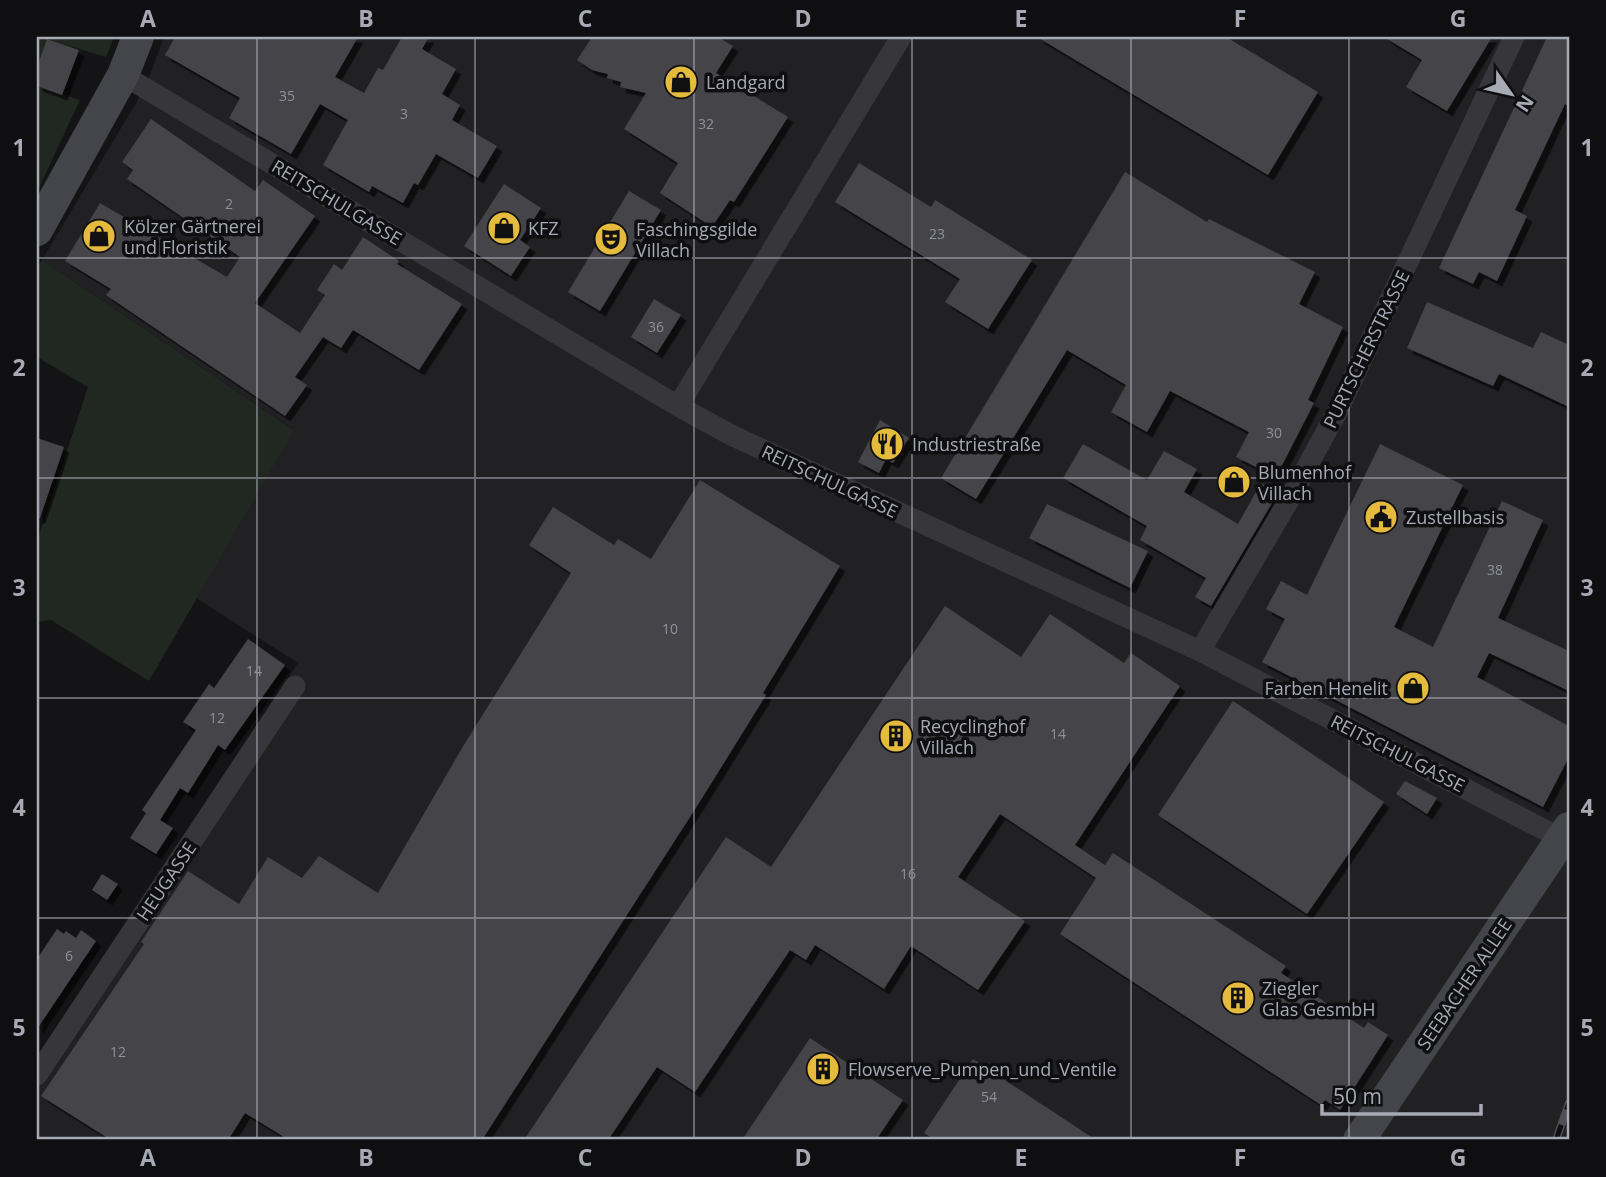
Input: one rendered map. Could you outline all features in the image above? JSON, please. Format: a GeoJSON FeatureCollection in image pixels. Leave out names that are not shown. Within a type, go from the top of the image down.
{"type":"FeatureCollection","features":[{"type":"Feature","properties":{"kind":"street"},"geometry":{"type":"LineString","coordinates":[[37,230],[123,75],[138,37]]}},
{"type":"Feature","properties":{"kind":"street"},"geometry":{"type":"LineString","coordinates":[[678,406],[901,37]]}},
{"type":"Feature","properties":{"kind":"street","name":"PURTSCHERSTRASSE"},"geometry":{"type":"LineString","coordinates":[[1200,652],[1338,410],[1514,37]]}},
{"type":"Feature","properties":{"kind":"street","name":"REITSCHULGASSE"},"geometry":{"type":"LineString","coordinates":[[123,75],[678,406],[764,451],[1200,652],[1566,833]]}},
{"type":"Feature","properties":{"kind":"street","name":"HEUGASSE"},"geometry":{"type":"LineString","coordinates":[[37,1075],[295,686]]}},
{"type":"Feature","properties":{"kind":"street","name":"SEEBACHER ALLEE"},"geometry":{"type":"LineString","coordinates":[[1359,1140],[1566,833]]}},
{"type":"Feature","properties":{"kind":"shaded area"},"geometry":{"type":"Polygon","coordinates":[[[37,37],[114,37],[106,57],[47,39],[37,67],[37,37]]]}},
{"type":"Feature","properties":{"kind":"shaded area"},"geometry":{"type":"Polygon","coordinates":[[[164,37],[1569,37],[1569,1140],[37,1140],[37,1058],[298,663],[196,598],[293,429],[42,260],[145,88],[164,37]]]}},
{"type":"Feature","properties":{"kind":"shaded area"},"geometry":{"type":"Polygon","coordinates":[[[37,86],[80,100],[37,192],[37,86]]]}},
{"type":"Feature","properties":{"kind":"shaded area"},"geometry":{"type":"Polygon","coordinates":[[[42,260],[294,430],[149,681],[51,620],[37,622],[37,542],[88,387],[37,357],[37,269],[42,260]]]}},
{"type":"Feature","properties":{"kind":"building"},"geometry":{"type":"Polygon","coordinates":[[[175,37],[358,37],[335,77],[364,93],[378,68],[383,70],[402,37],[429,37],[422,49],[456,69],[442,94],[460,105],[452,120],[497,146],[478,178],[436,154],[418,185],[414,183],[403,203],[372,186],[369,192],[323,165],[348,120],[320,104],[291,154],[229,118],[240,98],[165,55],[175,37]]]}},
{"type":"Feature","properties":{"kind":"building"},"geometry":{"type":"Polygon","coordinates":[[[592,37],[718,37],[733,46],[716,73],[788,117],[734,202],[730,200],[712,227],[660,193],[678,163],[624,129],[646,93],[620,87],[621,82],[607,78],[608,74],[592,70],[577,60],[592,37]]]}},
{"type":"Feature","properties":{"kind":"building"},"geometry":{"type":"Polygon","coordinates":[[[1037,37],[1226,37],[1318,92],[1268,175],[1037,37]]]}},
{"type":"Feature","properties":{"kind":"building"},"geometry":{"type":"Polygon","coordinates":[[[1384,37],[1492,37],[1447,111],[1406,87],[1422,60],[1384,37]]]}},
{"type":"Feature","properties":{"kind":"building"},"geometry":{"type":"Polygon","coordinates":[[[1547,37],[1569,37],[1569,106],[1565,104],[1515,210],[1527,216],[1497,281],[1479,272],[1473,284],[1439,268],[1547,37]]]}},
{"type":"Feature","properties":{"kind":"building"},"geometry":{"type":"Polygon","coordinates":[[[47,39],[79,50],[62,95],[37,86],[37,67],[47,39]]]}},
{"type":"Feature","properties":{"kind":"building"},"geometry":{"type":"Polygon","coordinates":[[[151,119],[255,191],[263,180],[315,216],[255,303],[300,333],[325,295],[317,290],[334,264],[342,270],[363,237],[399,261],[397,264],[462,304],[419,370],[353,330],[341,348],[323,337],[295,377],[307,385],[285,416],[106,295],[111,289],[65,261],[100,203],[227,277],[240,257],[127,179],[133,170],[122,162],[151,119]]]}},
{"type":"Feature","properties":{"kind":"building"},"geometry":{"type":"Polygon","coordinates":[[[859,163],[931,207],[935,200],[1032,260],[988,329],[945,302],[960,279],[835,202],[859,163]]]}},
{"type":"Feature","properties":{"kind":"building"},"geometry":{"type":"Polygon","coordinates":[[[1125,172],[1207,222],[1209,219],[1315,272],[1299,304],[1343,327],[1308,400],[1314,403],[1276,477],[1236,457],[1249,432],[1170,391],[1147,432],[1111,412],[1126,385],[1067,350],[976,499],[941,478],[1125,172]]]}},
{"type":"Feature","properties":{"kind":"building"},"geometry":{"type":"Polygon","coordinates":[[[504,184],[541,208],[520,240],[530,247],[511,276],[464,246],[504,184]]]}},
{"type":"Feature","properties":{"kind":"building"},"geometry":{"type":"Polygon","coordinates":[[[629,191],[661,210],[600,311],[568,292],[629,191]]]}},
{"type":"Feature","properties":{"kind":"building"},"geometry":{"type":"Polygon","coordinates":[[[654,299],[681,315],[657,353],[631,337],[654,299]]]}},
{"type":"Feature","properties":{"kind":"building"},"geometry":{"type":"Polygon","coordinates":[[[1427,302],[1533,348],[1541,332],[1569,345],[1569,407],[1499,374],[1493,386],[1407,348],[1427,302]]]}},
{"type":"Feature","properties":{"kind":"building"},"geometry":{"type":"Polygon","coordinates":[[[880,420],[909,438],[893,463],[886,459],[879,473],[858,462],[880,420]]]}},
{"type":"Feature","properties":{"kind":"building"},"geometry":{"type":"Polygon","coordinates":[[[37,438],[64,447],[40,518],[37,518],[37,438]]]}},
{"type":"Feature","properties":{"kind":"building"},"geometry":{"type":"Polygon","coordinates":[[[1083,444],[1147,480],[1164,451],[1197,469],[1184,492],[1238,524],[1261,483],[1278,493],[1211,606],[1195,597],[1206,578],[1140,540],[1147,526],[1063,478],[1083,444]]]}},
{"type":"Feature","properties":{"kind":"building"},"geometry":{"type":"Polygon","coordinates":[[[1380,444],[1463,485],[1394,627],[1433,647],[1502,501],[1543,520],[1498,618],[1569,651],[1569,691],[1489,653],[1477,677],[1569,726],[1569,757],[1543,807],[1262,662],[1285,619],[1266,609],[1281,581],[1307,595],[1380,444]]]}},
{"type":"Feature","properties":{"kind":"building"},"geometry":{"type":"Polygon","coordinates":[[[700,480],[840,566],[763,693],[766,695],[699,803],[482,1140],[289,1140],[245,1113],[228,1140],[111,1140],[41,1096],[144,944],[141,942],[188,871],[239,904],[268,857],[302,878],[319,856],[378,893],[462,748],[571,573],[529,545],[553,507],[614,545],[618,539],[651,559],[700,480]]]}},
{"type":"Feature","properties":{"kind":"building"},"geometry":{"type":"Polygon","coordinates":[[[1047,504],[1148,551],[1130,588],[1029,538],[1047,504]]]}},
{"type":"Feature","properties":{"kind":"building"},"geometry":{"type":"Polygon","coordinates":[[[945,606],[1021,657],[1050,614],[1124,663],[1131,653],[1180,686],[1075,845],[1105,865],[1113,853],[1286,966],[1281,973],[1364,1028],[1368,1022],[1388,1035],[1340,1110],[1325,1100],[1321,1105],[1060,934],[1096,878],[1000,814],[958,877],[1025,921],[978,990],[911,946],[884,989],[815,945],[806,960],[790,950],[695,1092],[657,1067],[608,1140],[524,1140],[726,837],[771,867],[945,606]]]}},
{"type":"Feature","properties":{"kind":"building"},"geometry":{"type":"Polygon","coordinates":[[[248,639],[285,665],[225,750],[218,745],[188,793],[180,788],[160,820],[173,828],[156,854],[130,838],[146,813],[142,810],[196,730],[183,722],[209,684],[214,688],[248,639]]]}},
{"type":"Feature","properties":{"kind":"building"},"geometry":{"type":"Polygon","coordinates":[[[1233,701],[1384,802],[1307,914],[1158,815],[1233,701]]]}},
{"type":"Feature","properties":{"kind":"building"},"geometry":{"type":"Polygon","coordinates":[[[1405,781],[1437,798],[1427,814],[1396,794],[1405,781]]]}},
{"type":"Feature","properties":{"kind":"building"},"geometry":{"type":"Polygon","coordinates":[[[102,874],[118,884],[107,900],[92,890],[102,874]]]}},
{"type":"Feature","properties":{"kind":"building"},"geometry":{"type":"Polygon","coordinates":[[[57,929],[76,938],[81,930],[96,941],[37,1029],[37,959],[57,929]]]}},
{"type":"Feature","properties":{"kind":"building","name":"Flowserve_Pumpen_und_Ventile"},"geometry":{"type":"Polygon","coordinates":[[[810,1038],[903,1100],[876,1140],[742,1140],[810,1038]]]}},
{"type":"Feature","properties":{"kind":"building"},"geometry":{"type":"Polygon","coordinates":[[[973,1059],[1096,1140],[935,1140],[924,1133],[973,1059]]]}},
{"type":"Feature","properties":{"kind":"railway"},"geometry":{"type":"LineString","coordinates":[[1556,1140],[1569,1103]]}},
{"type":"Feature","properties":{"kind":"place","name":"Landgard"},"geometry":{"type":"Point","coordinates":[681,82]}},
{"type":"Feature","properties":{"kind":"place","name":"KFZ"},"geometry":{"type":"Point","coordinates":[504,228]}},
{"type":"Feature","properties":{"kind":"place","name":"Kölzer Gärtnerei und Floristik"},"geometry":{"type":"Point","coordinates":[99,236]}},
{"type":"Feature","properties":{"kind":"place","name":"Faschingsgilde Villach"},"geometry":{"type":"Point","coordinates":[611,239]}},
{"type":"Feature","properties":{"kind":"place","name":"Industriestraße"},"geometry":{"type":"Point","coordinates":[887,444]}},
{"type":"Feature","properties":{"kind":"place","name":"Blumenhof Villach"},"geometry":{"type":"Point","coordinates":[1234,482]}},
{"type":"Feature","properties":{"kind":"place","name":"Zustellbasis"},"geometry":{"type":"Point","coordinates":[1381,517]}},
{"type":"Feature","properties":{"kind":"place","name":"Farben Henelit"},"geometry":{"type":"Point","coordinates":[1413,688]}},
{"type":"Feature","properties":{"kind":"place","name":"Recyclinghof Villach"},"geometry":{"type":"Point","coordinates":[896,736]}},
{"type":"Feature","properties":{"kind":"place","name":"Ziegler Glas GesmbH"},"geometry":{"type":"Point","coordinates":[1238,998]}},
{"type":"Feature","properties":{"kind":"place","name":"Flowserve_Pumpen_und_Ventile"},"geometry":{"type":"Point","coordinates":[823,1069]}}]}
